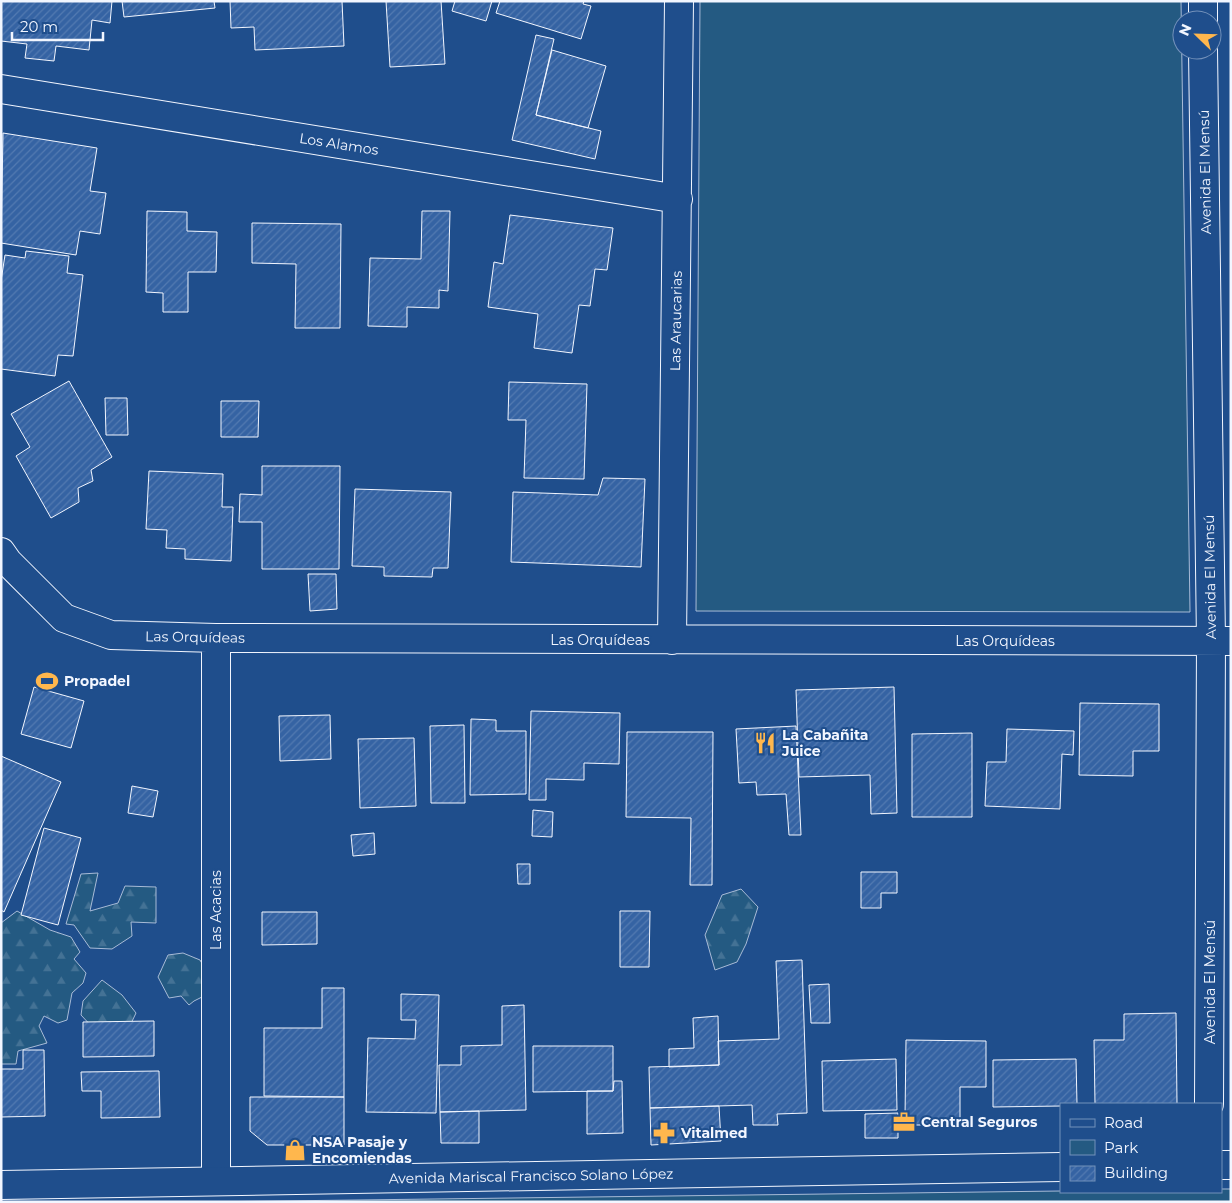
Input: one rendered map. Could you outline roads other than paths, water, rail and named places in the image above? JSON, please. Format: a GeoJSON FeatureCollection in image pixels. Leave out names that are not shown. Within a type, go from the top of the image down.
{"type":"FeatureCollection","features":[{"type":"Feature","properties":{"kind":"street","name":"Las Araucarias"},"geometry":{"type":"LineString","coordinates":[[672,640],[679,1]]}},
{"type":"Feature","properties":{"kind":"street","name":"Avenida El Mensú"},"geometry":{"type":"LineString","coordinates":[[1203,60],[1221,641],[1209,1103]]}},
{"type":"Feature","properties":{"kind":"street","name":"Los Alamos"},"geometry":{"type":"LineString","coordinates":[[1,89],[678,199]]}},
{"type":"Feature","properties":{"kind":"street","name":"Las Orquídeas"},"geometry":{"type":"LineString","coordinates":[[1,552],[8,562],[64,618],[111,636],[216,638],[1221,641]]}},
{"type":"Feature","properties":{"kind":"street","name":"Las Acacias"},"geometry":{"type":"LineString","coordinates":[[216,638],[216,1181]]}},
{"type":"Feature","properties":{"kind":"street","name":"Avenida Mariscal Francisco Solano López"},"geometry":{"type":"LineString","coordinates":[[1,1185],[1060,1167]]}},
{"type":"Feature","properties":{"kind":"place","name":"Propadel"},"geometry":{"type":"Point","coordinates":[47,681]}},
{"type":"Feature","properties":{"kind":"place","name":"La Cabañita Juice"},"geometry":{"type":"Point","coordinates":[765,743]}},
{"type":"Feature","properties":{"kind":"place","name":"Central Seguros"},"geometry":{"type":"Point","coordinates":[904,1122]}},
{"type":"Feature","properties":{"kind":"place","name":"Vitalmed"},"geometry":{"type":"Point","coordinates":[664,1133]}},
{"type":"Feature","properties":{"kind":"place","name":"NSA Pasaje y Encomiendas"},"geometry":{"type":"Point","coordinates":[295,1150]}}]}
